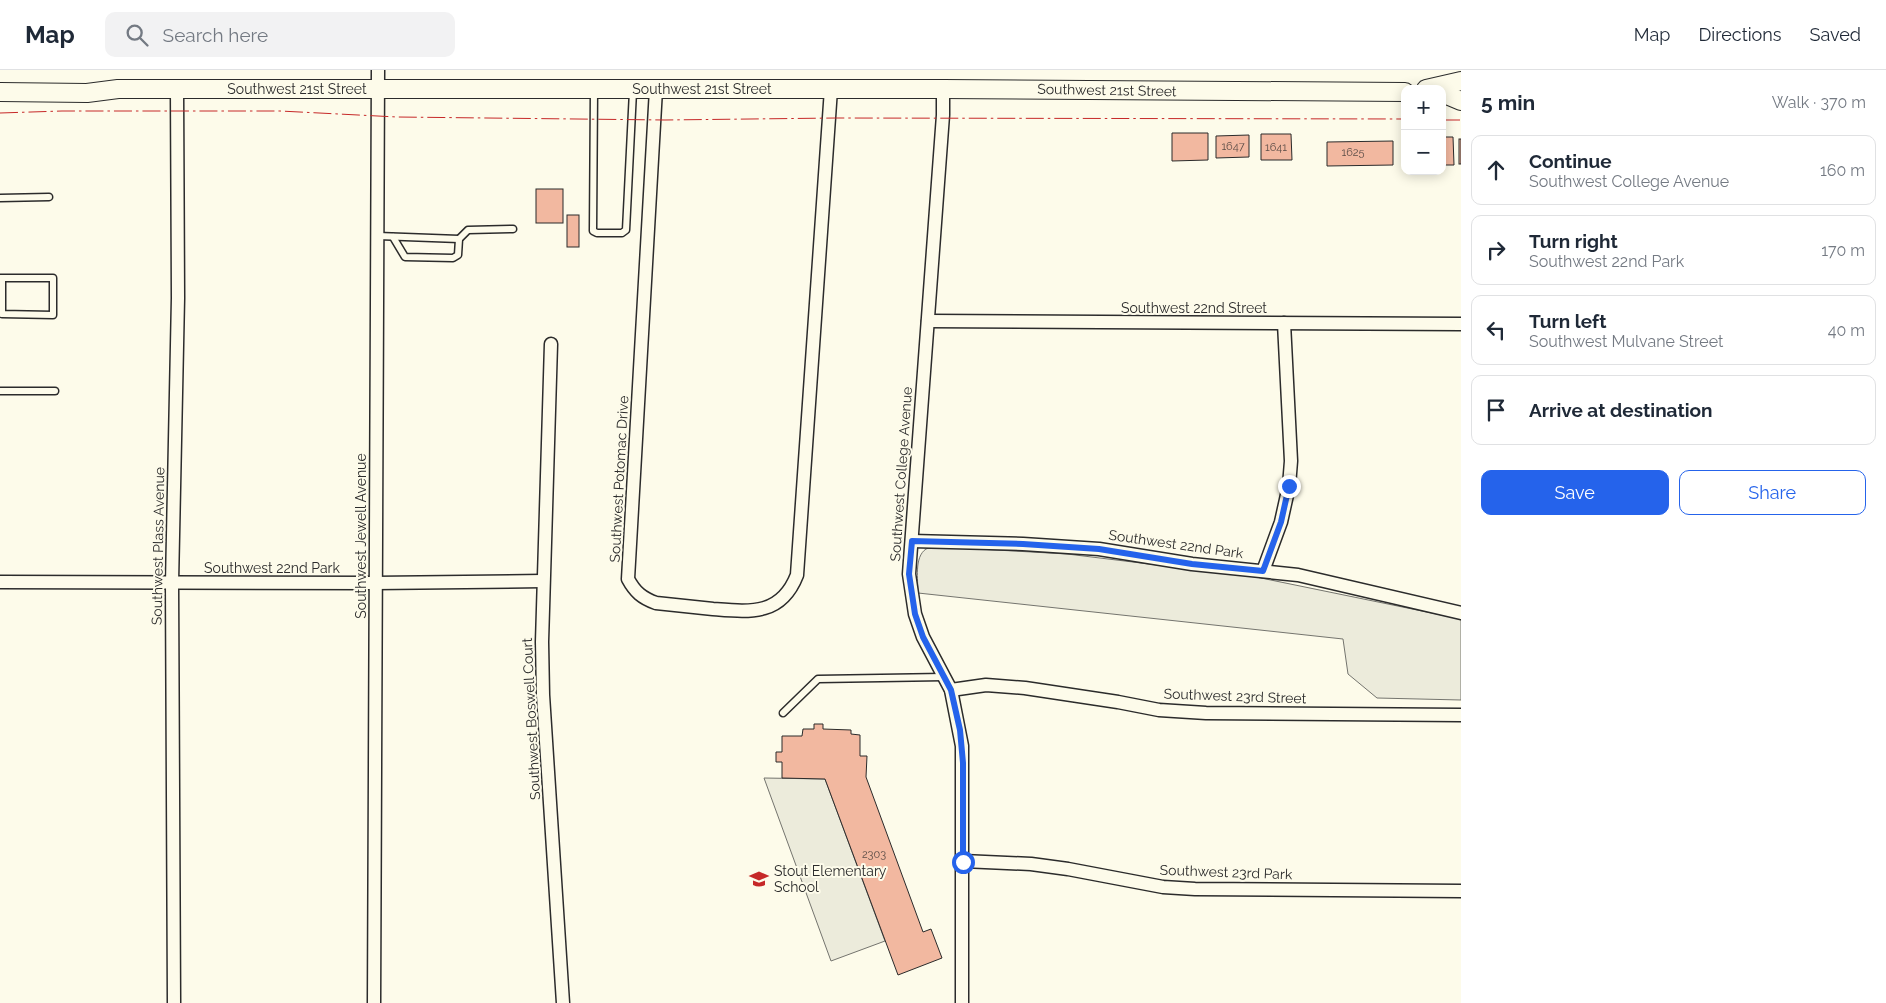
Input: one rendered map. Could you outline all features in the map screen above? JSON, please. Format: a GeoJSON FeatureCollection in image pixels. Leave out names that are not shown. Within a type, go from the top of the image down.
{"type":"FeatureCollection","features":[{"type":"Feature","properties":{"kind":"main road"},"geometry":{"type":"LineString","coordinates":[[1446,86],[1461,81]]}},
{"type":"Feature","properties":{"kind":"main road","name":"Southwest 21st Street"},"geometry":{"type":"LineString","coordinates":[[0,92],[87,93],[118,89],[943,89],[1401,92]]}},
{"type":"Feature","properties":{"kind":"main road"},"geometry":{"type":"LineString","coordinates":[[1446,95],[1461,101]]}},
{"type":"Feature","properties":{"kind":"street","name":"Southwest Jewell Avenue"},"geometry":{"type":"LineString","coordinates":[[374,1003],[378,70]]}},
{"type":"Feature","properties":{"kind":"street","name":"Southwest Plass Avenue"},"geometry":{"type":"LineString","coordinates":[[174,1003],[172,583],[178,298],[177,89]]}},
{"type":"Feature","properties":{"kind":"street","name":"Southwest Potomac Drive"},"geometry":{"type":"LineString","coordinates":[[656,89],[628,578],[638,594],[644,599],[656,603],[745,612],[764,609],[779,601],[790,589],[797,575],[831,89]]}},
{"type":"Feature","properties":{"kind":"street","name":"Southwest College Avenue"},"geometry":{"type":"LineString","coordinates":[[943,89],[909,574],[915,614],[923,637],[951,690],[962,746],[962,1003]]}},
{"type":"Feature","properties":{"kind":"street","name":"Southwest 22nd Street"},"geometry":{"type":"LineString","coordinates":[[928,321],[1461,324]]}},
{"type":"Feature","properties":{"kind":"street"},"geometry":{"type":"LineString","coordinates":[[1263,571],[1281,522],[1289,486],[1291,461],[1284,323]]}},
{"type":"Feature","properties":{"kind":"street","name":"Southwest Boswell Court"},"geometry":{"type":"LineString","coordinates":[[551,344],[542,642],[543,695],[563,1003]]}},
{"type":"Feature","properties":{"kind":"street","name":"Southwest 22nd Park"},"geometry":{"type":"LineString","coordinates":[[912,541],[1083,547],[1192,564],[1263,571],[1327,582],[1461,613]]}},
{"type":"Feature","properties":{"kind":"street","name":"Southwest 22nd Park"},"geometry":{"type":"LineString","coordinates":[[0,582],[375,583],[543,581]]}},
{"type":"Feature","properties":{"kind":"street","name":"Southwest 23rd Street"},"geometry":{"type":"LineString","coordinates":[[951,690],[986,684],[1025,688],[1159,710],[1206,713],[1461,714]]}},
{"type":"Feature","properties":{"kind":"street","name":"Southwest 23rd Park"},"geometry":{"type":"LineString","coordinates":[[963,862],[1068,869],[1163,887],[1195,889],[1461,890]]}},
{"type":"Feature","properties":{"kind":"lane"},"geometry":{"type":"LineString","coordinates":[[594,89],[593,231],[622,233],[626,230],[633,89]]}},
{"type":"Feature","properties":{"kind":"lane"},"geometry":{"type":"LineString","coordinates":[[0,198],[49,197]]}},
{"type":"Feature","properties":{"kind":"lane"},"geometry":{"type":"LineString","coordinates":[[393,237],[405,257],[454,258],[458,255],[459,239],[468,230],[513,229]]}},
{"type":"Feature","properties":{"kind":"lane"},"geometry":{"type":"LineString","coordinates":[[378,236],[459,239]]}},
{"type":"Feature","properties":{"kind":"lane"},"geometry":{"type":"LineString","coordinates":[[1,278],[52,278],[53,315],[2,314],[1,278]]}},
{"type":"Feature","properties":{"kind":"lane"},"geometry":{"type":"LineString","coordinates":[[0,391],[55,391]]}},
{"type":"Feature","properties":{"kind":"lane"},"geometry":{"type":"LineString","coordinates":[[783,712],[818,679],[944,678]]}},
{"type":"Feature","properties":{"kind":"shaded area"},"geometry":{"type":"Polygon","coordinates":[[[932,547],[1067,554],[1256,577],[1461,619],[1461,700],[1377,698],[1348,674],[1343,639],[918,593],[918,563],[922,553],[932,547]]]}},
{"type":"Feature","properties":{"kind":"shaded area"},"geometry":{"type":"Polygon","coordinates":[[[764,778],[825,779],[885,941],[831,961],[764,778]]]}},
{"type":"Feature","properties":{"kind":"building"},"geometry":{"type":"Polygon","coordinates":[[[1172,133],[1208,133],[1208,160],[1172,161],[1172,133]]]}},
{"type":"Feature","properties":{"kind":"building"},"geometry":{"type":"Polygon","coordinates":[[[1261,134],[1291,134],[1292,160],[1261,160],[1261,134]]]}},
{"type":"Feature","properties":{"kind":"building"},"geometry":{"type":"Polygon","coordinates":[[[1249,135],[1249,157],[1216,158],[1216,136],[1249,135]]]}},
{"type":"Feature","properties":{"kind":"building"},"geometry":{"type":"Polygon","coordinates":[[[1446,137],[1453,137],[1454,165],[1446,165],[1446,137]]]}},
{"type":"Feature","properties":{"kind":"building"},"geometry":{"type":"Polygon","coordinates":[[[1459,139],[1461,139],[1461,164],[1459,164],[1459,139]]]}},
{"type":"Feature","properties":{"kind":"building"},"geometry":{"type":"Polygon","coordinates":[[[1393,141],[1393,165],[1327,166],[1327,142],[1393,141]]]}},
{"type":"Feature","properties":{"kind":"building"},"geometry":{"type":"Polygon","coordinates":[[[536,189],[563,189],[563,223],[536,223],[536,189]]]}},
{"type":"Feature","properties":{"kind":"building"},"geometry":{"type":"Polygon","coordinates":[[[567,215],[579,215],[579,247],[567,247],[567,215]]]}},
{"type":"Feature","properties":{"kind":"building","name":"Stout Elementary School"},"geometry":{"type":"Polygon","coordinates":[[[814,724],[823,724],[823,729],[851,730],[851,734],[860,735],[860,756],[867,756],[866,777],[923,932],[931,929],[942,958],[898,975],[825,779],[782,778],[782,762],[776,762],[776,752],[782,752],[782,736],[802,736],[803,729],[814,729],[814,724]]]}},
{"type":"Feature","properties":{"kind":"power"},"geometry":{"type":"LineString","coordinates":[[0,113],[62,111],[280,111],[397,117],[665,120],[836,118],[1401,119]]}},
{"type":"Feature","properties":{"kind":"power"},"geometry":{"type":"LineString","coordinates":[[1446,120],[1461,120]]}},
{"type":"Feature","properties":{"kind":"place","name":"Stout Elementary School"},"geometry":{"type":"Point","coordinates":[759,879]}},
{"type":"Feature","properties":{"kind":"route"},"geometry":{"type":"LineString","coordinates":[[963,862],[963,763],[960,730],[951,690],[923,637],[915,614],[909,574],[912,541],[1023,544],[1099,549],[1192,564],[1263,571],[1281,522],[1289,486]]}}]}
